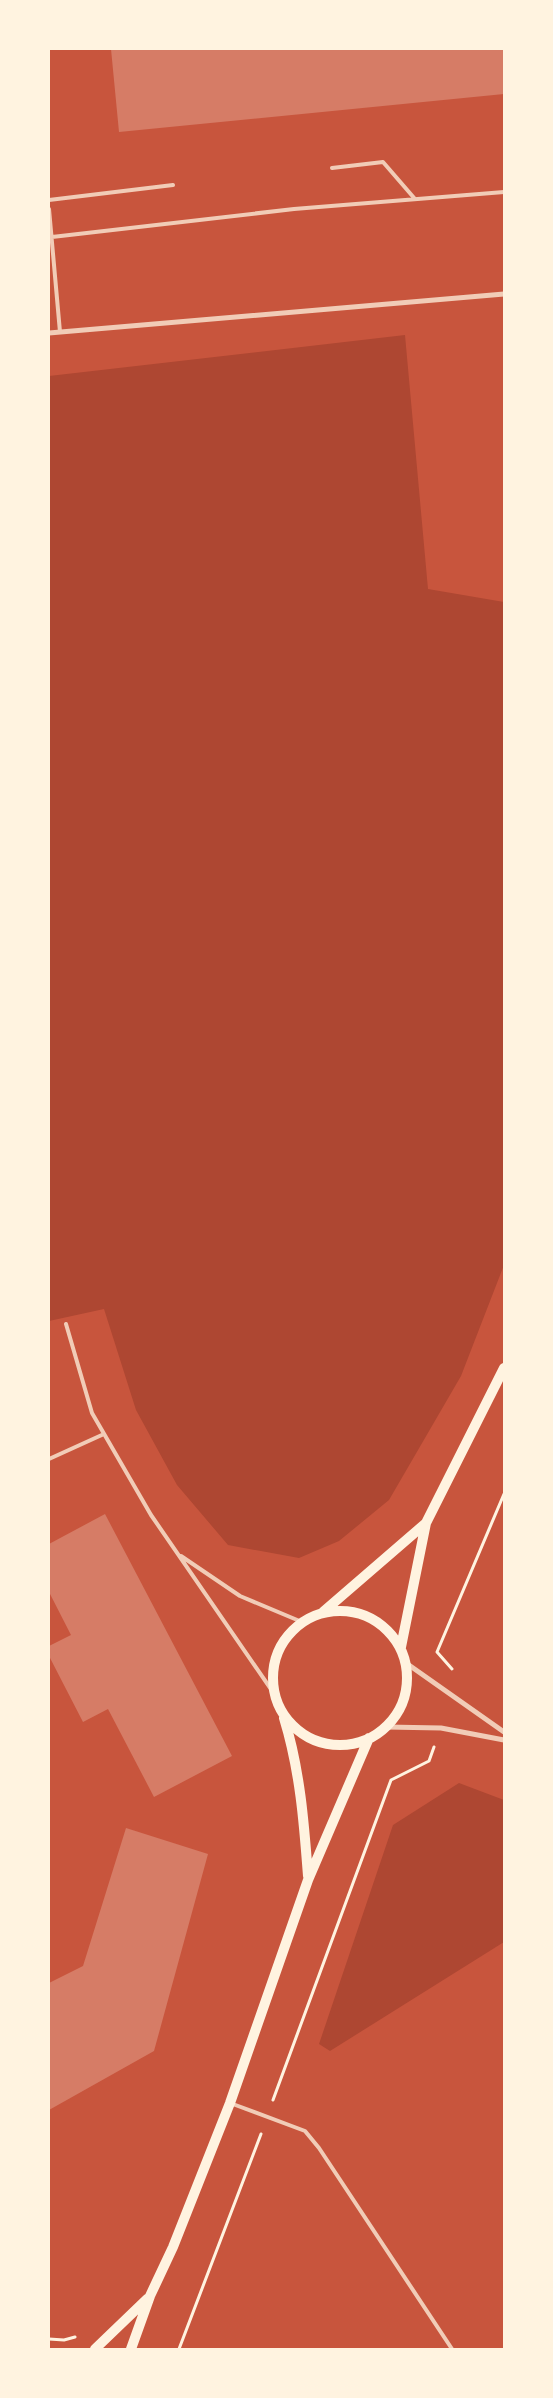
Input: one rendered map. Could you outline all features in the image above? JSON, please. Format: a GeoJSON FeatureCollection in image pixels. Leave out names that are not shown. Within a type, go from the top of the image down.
{"type":"FeatureCollection","features":[{"type":"Feature","properties":{"kind":"main road"},"geometry":{"type":"LineString","coordinates":[[400,1647],[426,1522],[504,1368]]}},
{"type":"Feature","properties":{"kind":"main road"},"geometry":{"type":"LineString","coordinates":[[323,1613],[426,1522]]}},
{"type":"Feature","properties":{"kind":"main road"},"geometry":{"type":"LineString","coordinates":[[281,1709],[293,1726],[310,1738],[329,1744],[350,1744],[369,1738],[386,1727],[400,1708],[407,1686],[406,1663],[400,1647],[387,1629],[368,1616],[346,1610],[323,1613],[302,1622],[287,1636],[277,1654],[273,1675],[275,1695],[292,1744],[299,1781],[308,1880]]}},
{"type":"Feature","properties":{"kind":"main road"},"geometry":{"type":"LineString","coordinates":[[131,2349],[150,2296],[173,2247],[230,2103],[308,1880],[369,1738]]}},
{"type":"Feature","properties":{"kind":"main road"},"geometry":{"type":"LineString","coordinates":[[96,2349],[150,2296]]}},
{"type":"Feature","properties":{"kind":"street"},"geometry":{"type":"LineString","coordinates":[[49,333],[504,294]]}},
{"type":"Feature","properties":{"kind":"street"},"geometry":{"type":"LineString","coordinates":[[406,1663],[504,1732]]}},
{"type":"Feature","properties":{"kind":"street"},"geometry":{"type":"LineString","coordinates":[[386,1727],[441,1728],[504,1740]]}},
{"type":"Feature","properties":{"kind":"lane"},"geometry":{"type":"LineString","coordinates":[[332,168],[383,162],[415,199]]}},
{"type":"Feature","properties":{"kind":"lane"},"geometry":{"type":"LineString","coordinates":[[49,200],[173,185]]}},
{"type":"Feature","properties":{"kind":"lane"},"geometry":{"type":"LineString","coordinates":[[52,237],[294,209],[504,192]]}},
{"type":"Feature","properties":{"kind":"lane"},"geometry":{"type":"LineString","coordinates":[[49,209],[60,332]]}},
{"type":"Feature","properties":{"kind":"lane"},"geometry":{"type":"LineString","coordinates":[[49,257],[54,257]]}},
{"type":"Feature","properties":{"kind":"lane"},"geometry":{"type":"LineString","coordinates":[[66,1324],[92,1413],[151,1516],[275,1695]]}},
{"type":"Feature","properties":{"kind":"lane"},"geometry":{"type":"LineString","coordinates":[[49,1459],[104,1434]]}},
{"type":"Feature","properties":{"kind":"lane"},"geometry":{"type":"LineString","coordinates":[[179,1554],[240,1596],[302,1622]]}},
{"type":"Feature","properties":{"kind":"lane"},"geometry":{"type":"LineString","coordinates":[[230,2103],[305,2131],[319,2148],[452,2349]]}},
{"type":"Feature","properties":{"kind":"path"},"geometry":{"type":"LineString","coordinates":[[455,1698],[461,1679],[437,1652],[504,1494]]}},
{"type":"Feature","properties":{"kind":"path"},"geometry":{"type":"LineString","coordinates":[[281,2080],[391,1780],[429,1761],[441,1728]]}},
{"type":"Feature","properties":{"kind":"path"},"geometry":{"type":"LineString","coordinates":[[179,2349],[252,2158]]}},
{"type":"Feature","properties":{"kind":"path"},"geometry":{"type":"LineString","coordinates":[[49,2339],[64,2340],[82,2335]]}},
{"type":"Feature","properties":{"kind":"shaded area"},"geometry":{"type":"Polygon","coordinates":[[[405,335],[428,589],[504,602],[504,1265],[461,1376],[389,1500],[339,1541],[299,1558],[228,1545],[177,1485],[136,1410],[104,1309],[49,1321],[49,376],[405,335]]]}},
{"type":"Feature","properties":{"kind":"shaded area"},"geometry":{"type":"Polygon","coordinates":[[[459,1783],[504,1800],[504,1942],[330,2051],[319,2044],[393,1825],[459,1783]]]}},
{"type":"Feature","properties":{"kind":"building"},"geometry":{"type":"Polygon","coordinates":[[[111,49],[504,49],[504,94],[119,132],[111,49]]]}},
{"type":"Feature","properties":{"kind":"building"},"geometry":{"type":"Polygon","coordinates":[[[105,1514],[232,1756],[154,1797],[108,1709],[83,1722],[49,1656],[49,1646],[71,1635],[49,1592],[49,1544],[105,1514]]]}},
{"type":"Feature","properties":{"kind":"building"},"geometry":{"type":"Polygon","coordinates":[[[126,1828],[208,1854],[154,2051],[49,2110],[49,1983],[83,1966],[126,1828]]]}}]}
